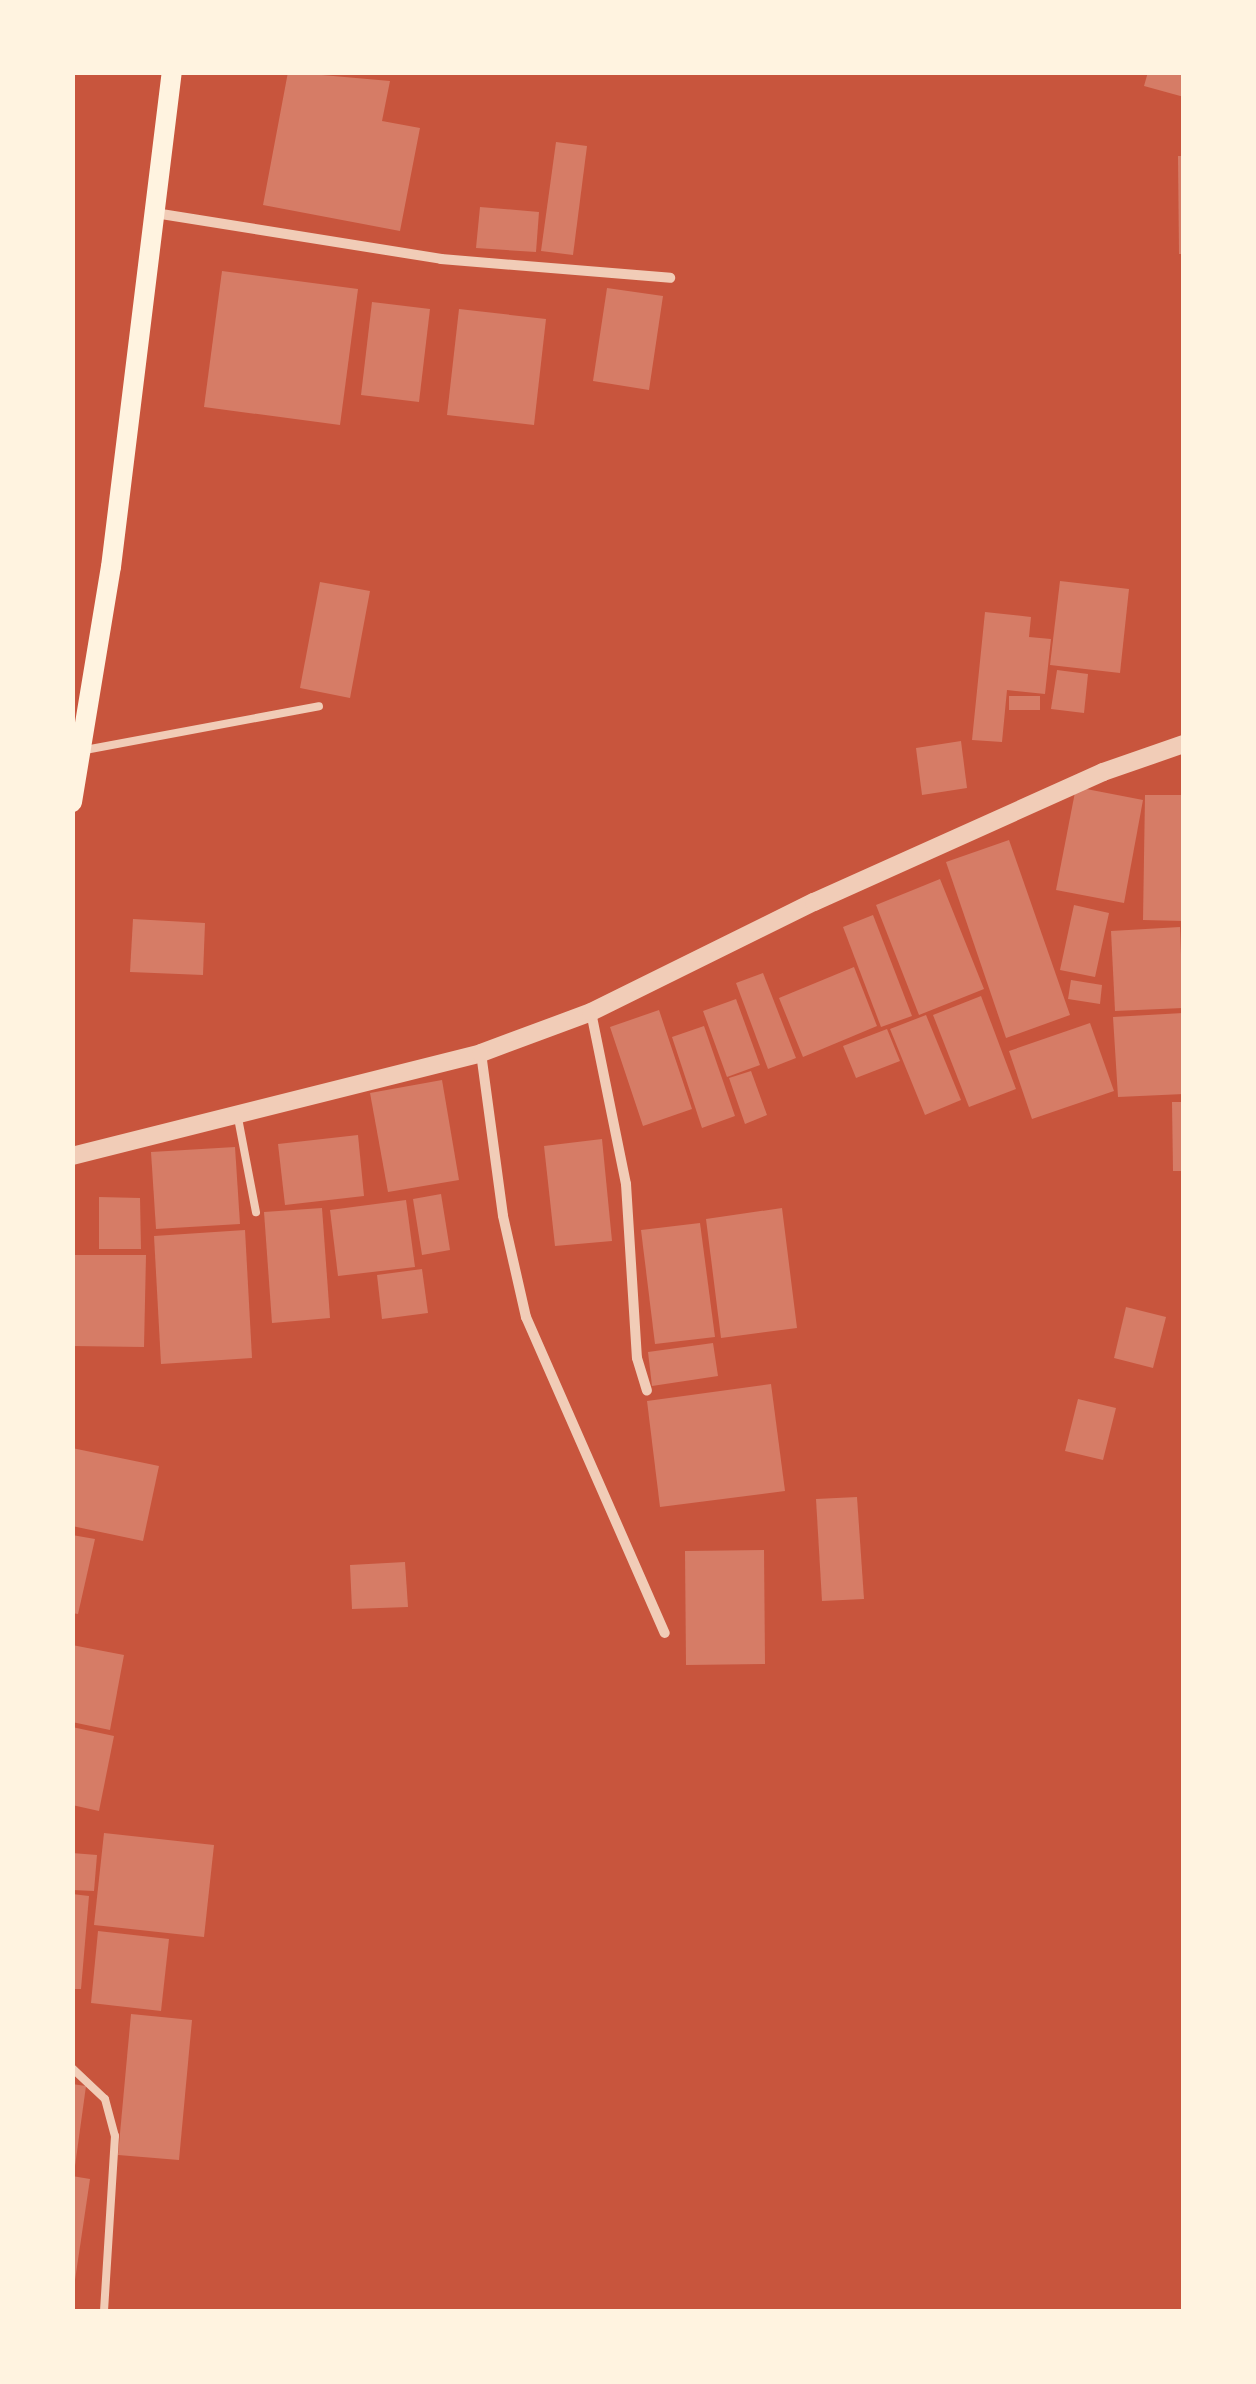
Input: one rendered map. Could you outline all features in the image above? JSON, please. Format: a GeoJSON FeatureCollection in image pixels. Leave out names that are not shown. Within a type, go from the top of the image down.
{"type":"FeatureCollection","features":[{"type":"Feature","properties":{"kind":"main road"},"geometry":{"type":"LineString","coordinates":[[72,802],[111,567],[172,72]]}},
{"type":"Feature","properties":{"kind":"street"},"geometry":{"type":"LineString","coordinates":[[155,213],[442,259],[670,278]]}},
{"type":"Feature","properties":{"kind":"street"},"geometry":{"type":"LineString","coordinates":[[72,1156],[238,1118],[481,1054],[590,1012],[814,902],[1103,772],[1184,744]]}},
{"type":"Feature","properties":{"kind":"street"},"geometry":{"type":"LineString","coordinates":[[590,1012],[626,1184],[636,1358],[647,1392]]}},
{"type":"Feature","properties":{"kind":"street"},"geometry":{"type":"LineString","coordinates":[[481,1054],[503,1216],[526,1316],[665,1632]]}},
{"type":"Feature","properties":{"kind":"lane"},"geometry":{"type":"LineString","coordinates":[[80,751],[319,706]]}},
{"type":"Feature","properties":{"kind":"lane"},"geometry":{"type":"LineString","coordinates":[[238,1118],[256,1212]]}},
{"type":"Feature","properties":{"kind":"lane"},"geometry":{"type":"LineString","coordinates":[[72,2068],[106,2099],[115,2136],[104,2312]]}},
{"type":"Feature","properties":{"kind":"building"},"geometry":{"type":"Polygon","coordinates":[[[288,72],[390,81],[382,121],[420,128],[400,231],[263,205],[288,72]]]}},
{"type":"Feature","properties":{"kind":"building"},"geometry":{"type":"Polygon","coordinates":[[[1148,72],[1184,72],[1184,97],[1144,86],[1148,72]]]}},
{"type":"Feature","properties":{"kind":"building"},"geometry":{"type":"Polygon","coordinates":[[[556,142],[587,146],[573,255],[541,251],[556,142]]]}},
{"type":"Feature","properties":{"kind":"building"},"geometry":{"type":"Polygon","coordinates":[[[1178,156],[1184,156],[1184,254],[1179,254],[1178,156]]]}},
{"type":"Feature","properties":{"kind":"building"},"geometry":{"type":"Polygon","coordinates":[[[480,207],[539,212],[536,252],[476,248],[480,207]]]}},
{"type":"Feature","properties":{"kind":"building"},"geometry":{"type":"Polygon","coordinates":[[[222,271],[358,289],[340,425],[204,407],[222,271]]]}},
{"type":"Feature","properties":{"kind":"building"},"geometry":{"type":"Polygon","coordinates":[[[607,288],[663,296],[649,390],[593,381],[607,288]]]}},
{"type":"Feature","properties":{"kind":"building"},"geometry":{"type":"Polygon","coordinates":[[[372,302],[430,309],[419,402],[361,395],[372,302]]]}},
{"type":"Feature","properties":{"kind":"building"},"geometry":{"type":"Polygon","coordinates":[[[459,309],[546,319],[534,425],[447,415],[459,309]]]}},
{"type":"Feature","properties":{"kind":"building"},"geometry":{"type":"Polygon","coordinates":[[[1060,581],[1129,589],[1120,673],[1050,665],[1060,581]]]}},
{"type":"Feature","properties":{"kind":"building"},"geometry":{"type":"Polygon","coordinates":[[[320,582],[370,591],[350,698],[300,688],[320,582]]]}},
{"type":"Feature","properties":{"kind":"building"},"geometry":{"type":"Polygon","coordinates":[[[985,612],[1031,617],[1029,637],[1051,639],[1045,694],[1007,690],[1002,742],[972,740],[985,612]]]}},
{"type":"Feature","properties":{"kind":"building"},"geometry":{"type":"Polygon","coordinates":[[[1057,670],[1088,674],[1084,713],[1051,709],[1057,670]]]}},
{"type":"Feature","properties":{"kind":"building"},"geometry":{"type":"Polygon","coordinates":[[[1009,696],[1040,696],[1040,710],[1009,710],[1009,696]]]}},
{"type":"Feature","properties":{"kind":"building"},"geometry":{"type":"Polygon","coordinates":[[[961,741],[967,788],[922,795],[916,748],[961,741]]]}},
{"type":"Feature","properties":{"kind":"building"},"geometry":{"type":"Polygon","coordinates":[[[1076,787],[1143,800],[1124,903],[1056,890],[1076,787]]]}},
{"type":"Feature","properties":{"kind":"building"},"geometry":{"type":"Polygon","coordinates":[[[1145,795],[1184,795],[1184,921],[1143,920],[1145,795]]]}},
{"type":"Feature","properties":{"kind":"building"},"geometry":{"type":"Polygon","coordinates":[[[1009,840],[1070,1015],[1006,1038],[946,862],[1009,840]]]}},
{"type":"Feature","properties":{"kind":"building"},"geometry":{"type":"Polygon","coordinates":[[[940,879],[984,989],[919,1015],[876,905],[940,879]]]}},
{"type":"Feature","properties":{"kind":"building"},"geometry":{"type":"Polygon","coordinates":[[[1074,905],[1109,913],[1095,977],[1060,970],[1074,905]]]}},
{"type":"Feature","properties":{"kind":"building"},"geometry":{"type":"Polygon","coordinates":[[[873,915],[912,1016],[881,1027],[843,927],[873,915]]]}},
{"type":"Feature","properties":{"kind":"building"},"geometry":{"type":"Polygon","coordinates":[[[133,919],[205,923],[203,975],[130,972],[133,919]]]}},
{"type":"Feature","properties":{"kind":"building"},"geometry":{"type":"Polygon","coordinates":[[[1180,927],[1183,1008],[1115,1011],[1111,931],[1180,927]]]}},
{"type":"Feature","properties":{"kind":"building"},"geometry":{"type":"Polygon","coordinates":[[[854,967],[877,1026],[803,1057],[779,998],[854,967]]]}},
{"type":"Feature","properties":{"kind":"building"},"geometry":{"type":"Polygon","coordinates":[[[763,973],[796,1058],[768,1069],[736,983],[763,973]]]}},
{"type":"Feature","properties":{"kind":"building"},"geometry":{"type":"Polygon","coordinates":[[[1071,980],[1102,985],[1100,1004],[1068,999],[1071,980]]]}},
{"type":"Feature","properties":{"kind":"building"},"geometry":{"type":"Polygon","coordinates":[[[981,996],[1016,1089],[969,1107],[933,1015],[981,996]]]}},
{"type":"Feature","properties":{"kind":"building"},"geometry":{"type":"Polygon","coordinates":[[[736,999],[760,1065],[727,1077],[703,1011],[736,999]]]}},
{"type":"Feature","properties":{"kind":"building"},"geometry":{"type":"Polygon","coordinates":[[[659,1010],[692,1109],[643,1126],[610,1027],[659,1010]]]}},
{"type":"Feature","properties":{"kind":"building"},"geometry":{"type":"Polygon","coordinates":[[[1183,1013],[1184,1094],[1118,1097],[1113,1017],[1183,1013]]]}},
{"type":"Feature","properties":{"kind":"building"},"geometry":{"type":"Polygon","coordinates":[[[926,1015],[961,1100],[925,1115],[890,1029],[926,1015]]]}},
{"type":"Feature","properties":{"kind":"building"},"geometry":{"type":"Polygon","coordinates":[[[1090,1023],[1114,1091],[1032,1119],[1009,1051],[1090,1023]]]}},
{"type":"Feature","properties":{"kind":"building"},"geometry":{"type":"Polygon","coordinates":[[[704,1026],[735,1116],[702,1128],[672,1037],[704,1026]]]}},
{"type":"Feature","properties":{"kind":"building"},"geometry":{"type":"Polygon","coordinates":[[[887,1029],[900,1061],[856,1078],[843,1046],[887,1029]]]}},
{"type":"Feature","properties":{"kind":"building"},"geometry":{"type":"Polygon","coordinates":[[[751,1071],[767,1115],[745,1124],[729,1078],[751,1071]]]}},
{"type":"Feature","properties":{"kind":"building"},"geometry":{"type":"Polygon","coordinates":[[[442,1080],[459,1180],[388,1192],[370,1093],[442,1080]]]}},
{"type":"Feature","properties":{"kind":"building"},"geometry":{"type":"Polygon","coordinates":[[[1172,1102],[1184,1102],[1184,1171],[1173,1171],[1172,1102]]]}},
{"type":"Feature","properties":{"kind":"building"},"geometry":{"type":"Polygon","coordinates":[[[358,1135],[364,1196],[285,1205],[278,1144],[358,1135]]]}},
{"type":"Feature","properties":{"kind":"building"},"geometry":{"type":"Polygon","coordinates":[[[602,1139],[612,1241],[555,1246],[544,1146],[602,1139]]]}},
{"type":"Feature","properties":{"kind":"building"},"geometry":{"type":"Polygon","coordinates":[[[235,1147],[240,1224],[156,1229],[151,1152],[235,1147]]]}},
{"type":"Feature","properties":{"kind":"building"},"geometry":{"type":"Polygon","coordinates":[[[441,1194],[450,1250],[422,1255],[413,1199],[441,1194]]]}},
{"type":"Feature","properties":{"kind":"building"},"geometry":{"type":"Polygon","coordinates":[[[99,1197],[140,1198],[141,1249],[99,1249],[99,1197]]]}},
{"type":"Feature","properties":{"kind":"building"},"geometry":{"type":"Polygon","coordinates":[[[406,1200],[415,1267],[338,1276],[330,1210],[406,1200]]]}},
{"type":"Feature","properties":{"kind":"building"},"geometry":{"type":"Polygon","coordinates":[[[322,1208],[330,1318],[272,1323],[264,1212],[322,1208]]]}},
{"type":"Feature","properties":{"kind":"building"},"geometry":{"type":"Polygon","coordinates":[[[782,1208],[797,1328],[721,1338],[706,1219],[782,1208]]]}},
{"type":"Feature","properties":{"kind":"building"},"geometry":{"type":"Polygon","coordinates":[[[700,1223],[715,1337],[655,1344],[641,1230],[700,1223]]]}},
{"type":"Feature","properties":{"kind":"building"},"geometry":{"type":"Polygon","coordinates":[[[245,1230],[252,1358],[161,1364],[154,1236],[245,1230]]]}},
{"type":"Feature","properties":{"kind":"building"},"geometry":{"type":"Polygon","coordinates":[[[72,1255],[146,1255],[144,1347],[72,1346],[72,1255]]]}},
{"type":"Feature","properties":{"kind":"building"},"geometry":{"type":"Polygon","coordinates":[[[422,1269],[428,1313],[382,1319],[377,1275],[422,1269]]]}},
{"type":"Feature","properties":{"kind":"building"},"geometry":{"type":"Polygon","coordinates":[[[1126,1307],[1166,1317],[1153,1368],[1114,1358],[1126,1307]]]}},
{"type":"Feature","properties":{"kind":"building"},"geometry":{"type":"Polygon","coordinates":[[[713,1343],[718,1376],[652,1386],[648,1352],[713,1343]]]}},
{"type":"Feature","properties":{"kind":"building"},"geometry":{"type":"Polygon","coordinates":[[[771,1384],[785,1491],[660,1507],[647,1401],[771,1384]]]}},
{"type":"Feature","properties":{"kind":"building"},"geometry":{"type":"Polygon","coordinates":[[[1078,1399],[1116,1408],[1103,1460],[1065,1451],[1078,1399]]]}},
{"type":"Feature","properties":{"kind":"building"},"geometry":{"type":"Polygon","coordinates":[[[72,1448],[159,1466],[143,1541],[72,1526],[72,1448]]]}},
{"type":"Feature","properties":{"kind":"building"},"geometry":{"type":"Polygon","coordinates":[[[857,1497],[864,1599],[822,1601],[816,1499],[857,1497]]]}},
{"type":"Feature","properties":{"kind":"building"},"geometry":{"type":"Polygon","coordinates":[[[72,1535],[95,1539],[78,1614],[72,1613],[72,1535]]]}},
{"type":"Feature","properties":{"kind":"building"},"geometry":{"type":"Polygon","coordinates":[[[764,1550],[765,1664],[686,1665],[685,1551],[764,1550]]]}},
{"type":"Feature","properties":{"kind":"building"},"geometry":{"type":"Polygon","coordinates":[[[405,1562],[408,1607],[352,1609],[350,1565],[405,1562]]]}},
{"type":"Feature","properties":{"kind":"building"},"geometry":{"type":"Polygon","coordinates":[[[72,1645],[124,1655],[110,1730],[72,1722],[72,1645]]]}},
{"type":"Feature","properties":{"kind":"building"},"geometry":{"type":"Polygon","coordinates":[[[72,1727],[114,1736],[99,1811],[72,1805],[72,1727]]]}},
{"type":"Feature","properties":{"kind":"building"},"geometry":{"type":"Polygon","coordinates":[[[104,1833],[214,1845],[204,1937],[94,1925],[104,1833]]]}},
{"type":"Feature","properties":{"kind":"building"},"geometry":{"type":"Polygon","coordinates":[[[72,1853],[97,1855],[94,1891],[72,1890],[72,1853]]]}},
{"type":"Feature","properties":{"kind":"building"},"geometry":{"type":"Polygon","coordinates":[[[72,1894],[89,1896],[81,1989],[72,1989],[72,1894]]]}},
{"type":"Feature","properties":{"kind":"building"},"geometry":{"type":"Polygon","coordinates":[[[98,1931],[169,1939],[161,2011],[91,2003],[98,1931]]]}},
{"type":"Feature","properties":{"kind":"building"},"geometry":{"type":"Polygon","coordinates":[[[131,2014],[192,2020],[179,2160],[118,2155],[131,2014]]]}},
{"type":"Feature","properties":{"kind":"building"},"geometry":{"type":"Polygon","coordinates":[[[72,2084],[86,2086],[75,2166],[72,2166],[72,2084]]]}},
{"type":"Feature","properties":{"kind":"building"},"geometry":{"type":"Polygon","coordinates":[[[72,2176],[90,2179],[75,2280],[72,2280],[72,2176]]]}}]}
